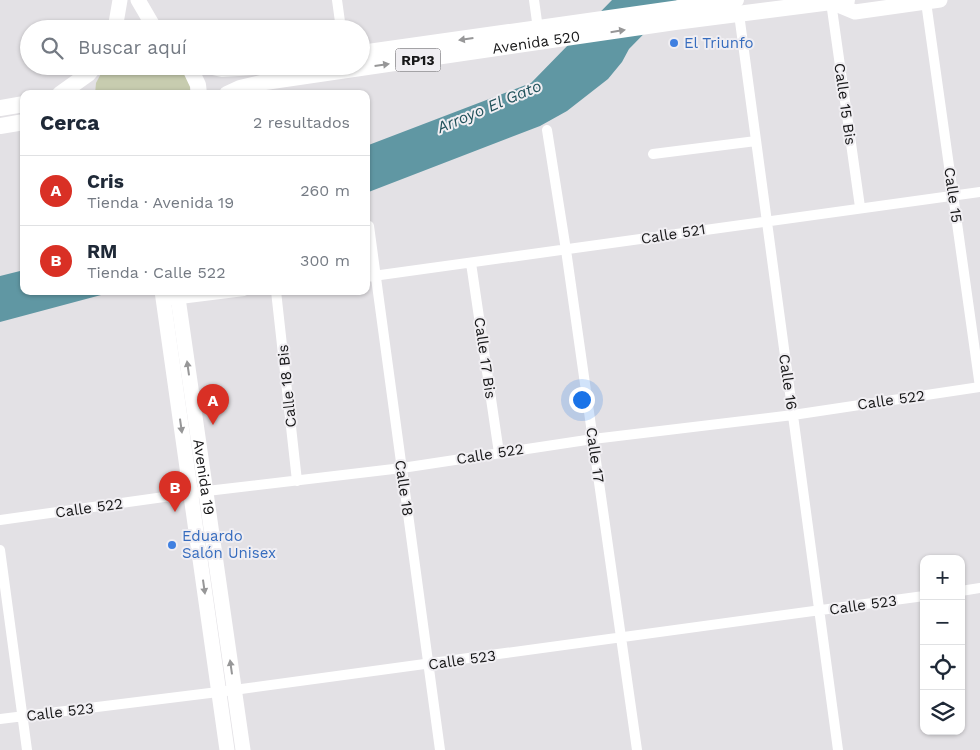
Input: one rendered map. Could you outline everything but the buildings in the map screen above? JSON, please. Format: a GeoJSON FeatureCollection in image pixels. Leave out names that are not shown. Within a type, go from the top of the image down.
{"type":"FeatureCollection","features":[{"type":"Feature","properties":{"kind":"main road"},"geometry":{"type":"LineString","coordinates":[[117,20],[120,0]]}},
{"type":"Feature","properties":{"kind":"main road"},"geometry":{"type":"LineString","coordinates":[[138,0],[150,20]]}},
{"type":"Feature","properties":{"kind":"main road"},"geometry":{"type":"LineString","coordinates":[[838,1],[855,12],[933,1]]}},
{"type":"Feature","properties":{"kind":"main road","name":"Avenida 520"},"geometry":{"type":"LineString","coordinates":[[370,52],[584,22],[674,15],[737,7],[838,1]]}},
{"type":"Feature","properties":{"kind":"main road","name":"Avenida 520"},"geometry":{"type":"LineString","coordinates":[[370,67],[570,38],[674,15]]}},
{"type":"Feature","properties":{"kind":"main road"},"geometry":{"type":"LineString","coordinates":[[65,90],[85,75]]}},
{"type":"Feature","properties":{"kind":"main road"},"geometry":{"type":"LineString","coordinates":[[87,90],[91,75]]}},
{"type":"Feature","properties":{"kind":"main road"},"geometry":{"type":"LineString","coordinates":[[193,75],[199,90]]}},
{"type":"Feature","properties":{"kind":"main road","name":"Avenida 520"},"geometry":{"type":"LineString","coordinates":[[236,90],[265,82],[314,75]]}},
{"type":"Feature","properties":{"kind":"main road"},"geometry":{"type":"LineString","coordinates":[[0,108],[20,105]]}},
{"type":"Feature","properties":{"kind":"main road"},"geometry":{"type":"LineString","coordinates":[[0,126],[20,123]]}},
{"type":"Feature","properties":{"kind":"main road","name":"Avenida 19"},"geometry":{"type":"LineString","coordinates":[[170,296],[207,491],[227,691],[227,750]]}},
{"type":"Feature","properties":{"kind":"main road","name":"Avenida 19"},"geometry":{"type":"LineString","coordinates":[[170,296],[190,494],[227,691],[243,750]]}},
{"type":"Feature","properties":{"kind":"street"},"geometry":{"type":"LineString","coordinates":[[337,0],[340,20]]}},
{"type":"Feature","properties":{"kind":"street"},"geometry":{"type":"LineString","coordinates":[[534,0],[538,29]]}},
{"type":"Feature","properties":{"kind":"street","name":"Calle 15 Bis"},"geometry":{"type":"LineString","coordinates":[[838,1],[860,206]]}},
{"type":"Feature","properties":{"kind":"street","name":"Calle 15"},"geometry":{"type":"LineString","coordinates":[[933,1],[953,195],[980,387]]}},
{"type":"Feature","properties":{"kind":"street","name":"Calle 16"},"geometry":{"type":"LineString","coordinates":[[737,7],[838,750]]}},
{"type":"Feature","properties":{"kind":"street","name":"Calle 17"},"geometry":{"type":"LineString","coordinates":[[546,130],[566,250],[637,750]]}},
{"type":"Feature","properties":{"kind":"street"},"geometry":{"type":"LineString","coordinates":[[653,154],[756,141]]}},
{"type":"Feature","properties":{"kind":"street","name":"Calle 521"},"geometry":{"type":"LineString","coordinates":[[371,276],[566,250],[860,206],[980,192]]}},
{"type":"Feature","properties":{"kind":"street","name":"Calle 18"},"geometry":{"type":"LineString","coordinates":[[370,251],[371,276],[402,468],[440,750]]}},
{"type":"Feature","properties":{"kind":"street","name":"Calle 17 Bis"},"geometry":{"type":"LineString","coordinates":[[471,263],[498,453]]}},
{"type":"Feature","properties":{"kind":"street"},"geometry":{"type":"LineString","coordinates":[[170,296],[185,295]]}},
{"type":"Feature","properties":{"kind":"street","name":"Calle 18 Bis"},"geometry":{"type":"LineString","coordinates":[[276,295],[297,481]]}},
{"type":"Feature","properties":{"kind":"street","name":"Calle 522"},"geometry":{"type":"LineString","coordinates":[[0,520],[207,491],[402,468],[593,439],[793,415],[980,387]]}},
{"type":"Feature","properties":{"kind":"street"},"geometry":{"type":"LineString","coordinates":[[0,550],[27,750]]}},
{"type":"Feature","properties":{"kind":"street"},"geometry":{"type":"LineString","coordinates":[[965,590],[980,588]]}},
{"type":"Feature","properties":{"kind":"street","name":"Calle 523"},"geometry":{"type":"LineString","coordinates":[[0,719],[227,691],[920,597]]}},
{"type":"Feature","properties":{"kind":"green space"},"geometry":{"type":"Polygon","coordinates":[[[100,75],[185,75],[190,84],[190,90],[95,90],[96,83],[100,75]]]}},
{"type":"Feature","properties":{"kind":"water","name":"Arroyo El Gato"},"geometry":{"type":"Polygon","coordinates":[[[612,0],[677,0],[629,49],[622,62],[608,79],[567,111],[540,126],[370,191],[370,144],[531,83],[612,0]]]}},
{"type":"Feature","properties":{"kind":"water"},"geometry":{"type":"Polygon","coordinates":[[[20,271],[20,295],[101,295],[0,322],[0,276],[20,271]]]}},
{"type":"Feature","properties":{"kind":"place","name":"El Triunfo"},"geometry":{"type":"Point","coordinates":[674,43]}},
{"type":"Feature","properties":{"kind":"place","name":"Cris"},"geometry":{"type":"Point","coordinates":[213,425]}},
{"type":"Feature","properties":{"kind":"place","name":"RM"},"geometry":{"type":"Point","coordinates":[175,512]}},
{"type":"Feature","properties":{"kind":"place","name":"Eduardo Salón Unisex"},"geometry":{"type":"Point","coordinates":[172,545]}}]}
